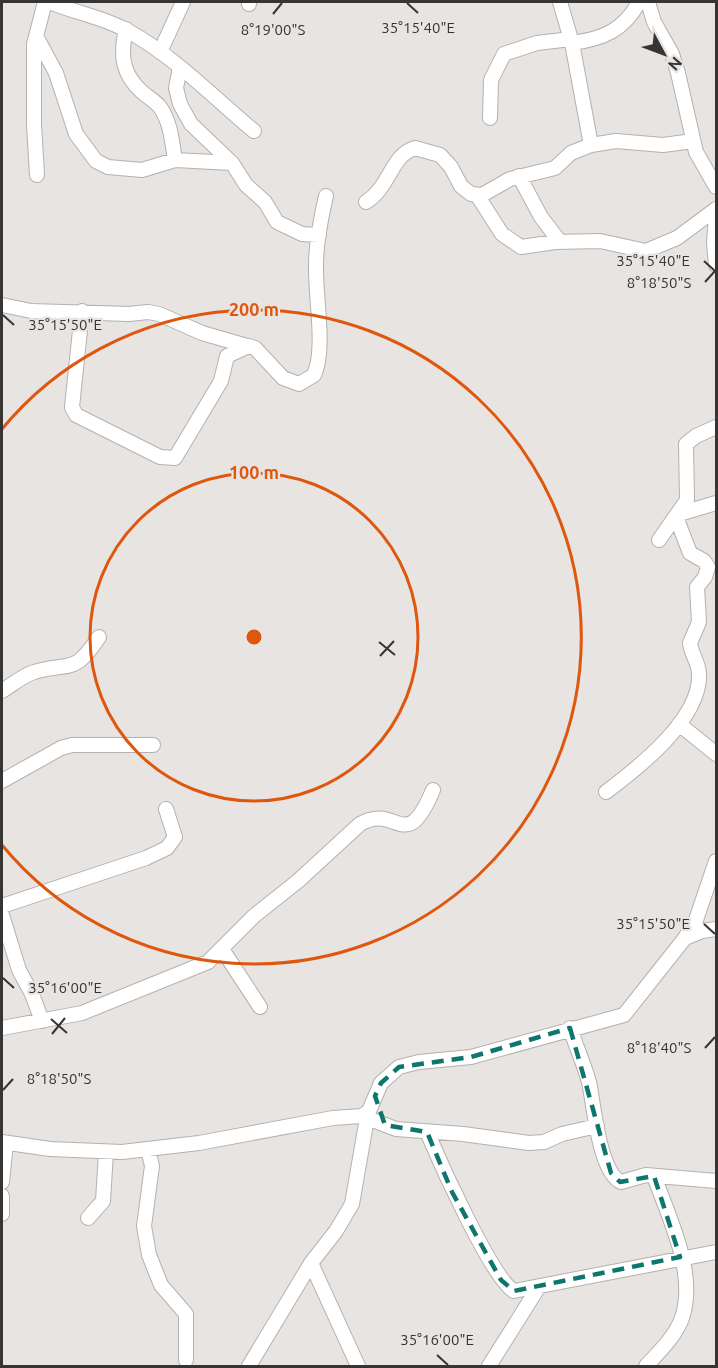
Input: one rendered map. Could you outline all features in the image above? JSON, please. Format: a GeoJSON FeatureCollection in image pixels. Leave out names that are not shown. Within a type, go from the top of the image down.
{"type":"FeatureCollection","features":[{"type":"Feature","properties":{"kind":"street"},"geometry":{"type":"LineString","coordinates":[[37,175],[33,88],[36,36],[45,2]]}},
{"type":"Feature","properties":{"kind":"street"},"geometry":{"type":"LineString","coordinates":[[50,2],[126,29],[180,67],[254,131]]}},
{"type":"Feature","properties":{"kind":"street"},"geometry":{"type":"LineString","coordinates":[[160,52],[183,2]]}},
{"type":"Feature","properties":{"kind":"street"},"geometry":{"type":"LineString","coordinates":[[560,2],[571,41],[591,145]]}},
{"type":"Feature","properties":{"kind":"street"},"geometry":{"type":"LineString","coordinates":[[490,118],[491,80],[504,54],[537,43],[593,40],[622,27],[639,2]]}},
{"type":"Feature","properties":{"kind":"street"},"geometry":{"type":"LineString","coordinates":[[648,2],[654,22],[672,54],[693,141],[717,188]]}},
{"type":"Feature","properties":{"kind":"street"},"geometry":{"type":"LineString","coordinates":[[126,29],[122,47],[126,71],[134,84],[163,112],[172,136],[175,160]]}},
{"type":"Feature","properties":{"kind":"street"},"geometry":{"type":"LineString","coordinates":[[36,36],[56,73],[76,134],[96,161],[108,167],[142,170],[175,160],[232,163]]}},
{"type":"Feature","properties":{"kind":"street"},"geometry":{"type":"LineString","coordinates":[[180,67],[176,88],[180,104],[191,124],[232,163],[246,185],[261,198],[277,222],[302,234],[319,235]]}},
{"type":"Feature","properties":{"kind":"street"},"geometry":{"type":"LineString","coordinates":[[366,202],[380,192],[396,162],[415,148],[440,154],[451,167],[461,186],[471,194],[477,195],[487,194],[519,176],[555,168],[571,153],[591,145],[616,141],[663,146],[693,141]]}},
{"type":"Feature","properties":{"kind":"street"},"geometry":{"type":"LineString","coordinates":[[519,176],[541,218],[560,242]]}},
{"type":"Feature","properties":{"kind":"street"},"geometry":{"type":"LineString","coordinates":[[477,195],[502,234],[517,246],[560,242],[600,242],[646,250],[677,238],[717,209]]}},
{"type":"Feature","properties":{"kind":"street"},"geometry":{"type":"LineString","coordinates":[[2,305],[31,311],[159,314],[202,333],[249,346],[261,352],[289,382],[299,384],[314,375],[321,346],[316,267],[326,196]]}},
{"type":"Feature","properties":{"kind":"street"},"geometry":{"type":"LineString","coordinates":[[717,217],[714,243],[717,265]]}},
{"type":"Feature","properties":{"kind":"street"},"geometry":{"type":"LineString","coordinates":[[82,311],[72,407],[76,415],[87,423],[167,458],[176,458],[182,450],[221,381],[228,356],[249,346]]}},
{"type":"Feature","properties":{"kind":"street"},"geometry":{"type":"LineString","coordinates":[[659,540],[687,500],[686,444],[717,427]]}},
{"type":"Feature","properties":{"kind":"street"},"geometry":{"type":"LineString","coordinates":[[688,490],[714,504]]}},
{"type":"Feature","properties":{"kind":"street"},"geometry":{"type":"LineString","coordinates":[[678,515],[714,504]]}},
{"type":"Feature","properties":{"kind":"street"},"geometry":{"type":"LineString","coordinates":[[606,792],[660,746],[679,724],[699,680],[699,672],[690,643],[699,622],[697,588],[708,571],[706,563],[688,550],[678,515]]}},
{"type":"Feature","properties":{"kind":"street"},"geometry":{"type":"LineString","coordinates":[[2,691],[32,673],[76,665],[99,637]]}},
{"type":"Feature","properties":{"kind":"street"},"geometry":{"type":"LineString","coordinates":[[679,724],[717,754]]}},
{"type":"Feature","properties":{"kind":"street"},"geometry":{"type":"LineString","coordinates":[[2,781],[72,745],[153,745]]}},
{"type":"Feature","properties":{"kind":"street"},"geometry":{"type":"LineString","coordinates":[[2,1028],[82,1013],[208,962],[254,916],[360,824],[372,819],[407,825],[414,823],[420,819],[433,790]]}},
{"type":"Feature","properties":{"kind":"street"},"geometry":{"type":"LineString","coordinates":[[2,906],[146,858],[167,848],[175,837],[166,809]]}},
{"type":"Feature","properties":{"kind":"street"},"geometry":{"type":"LineString","coordinates":[[249,1366],[310,1263],[336,1231],[352,1204],[365,1117],[381,1083],[399,1067],[419,1062],[471,1056],[624,1015],[685,938],[696,920],[717,861]]}},
{"type":"Feature","properties":{"kind":"street"},"geometry":{"type":"LineString","coordinates":[[2,915],[19,970],[32,994],[42,1022]]}},
{"type":"Feature","properties":{"kind":"street"},"geometry":{"type":"LineString","coordinates":[[685,938],[702,931],[717,930]]}},
{"type":"Feature","properties":{"kind":"street"},"geometry":{"type":"LineString","coordinates":[[222,950],[260,1007]]}},
{"type":"Feature","properties":{"kind":"street"},"geometry":{"type":"LineString","coordinates":[[570,1028],[588,1081],[606,1162],[614,1178],[621,1182],[654,1176],[717,1181]]}},
{"type":"Feature","properties":{"kind":"street"},"geometry":{"type":"LineString","coordinates":[[375,1096],[386,1125]]}},
{"type":"Feature","properties":{"kind":"street"},"geometry":{"type":"LineString","coordinates":[[2,1182],[4,1142],[50,1149],[106,1152],[199,1143],[333,1118],[365,1117],[386,1125],[427,1132],[537,1143],[597,1126]]}},
{"type":"Feature","properties":{"kind":"street"},"geometry":{"type":"LineString","coordinates":[[427,1132],[452,1192],[501,1280],[514,1291],[538,1288],[680,1257],[717,1252]]}},
{"type":"Feature","properties":{"kind":"street"},"geometry":{"type":"LineString","coordinates":[[148,1149],[152,1166],[145,1216],[148,1245],[161,1285],[186,1314],[186,1360]]}},
{"type":"Feature","properties":{"kind":"street"},"geometry":{"type":"LineString","coordinates":[[88,1218],[103,1201],[106,1152]]}},
{"type":"Feature","properties":{"kind":"street"},"geometry":{"type":"LineString","coordinates":[[646,1366],[673,1336],[681,1319],[685,1301],[680,1257],[654,1176]]}},
{"type":"Feature","properties":{"kind":"street"},"geometry":{"type":"LineString","coordinates":[[2,1196],[2,1214]]}},
{"type":"Feature","properties":{"kind":"street"},"geometry":{"type":"LineString","coordinates":[[310,1263],[358,1366]]}},
{"type":"Feature","properties":{"kind":"street"},"geometry":{"type":"LineString","coordinates":[[489,1366],[538,1288]]}},
{"type":"Feature","properties":{"kind":"highlighted area"},"geometry":{"type":"Polygon","coordinates":[[[570,1028],[611,1173],[620,1182],[654,1176],[680,1257],[514,1291],[501,1280],[452,1192],[427,1132],[385,1125],[375,1096],[381,1083],[399,1067],[471,1057],[570,1028]]]}}]}
